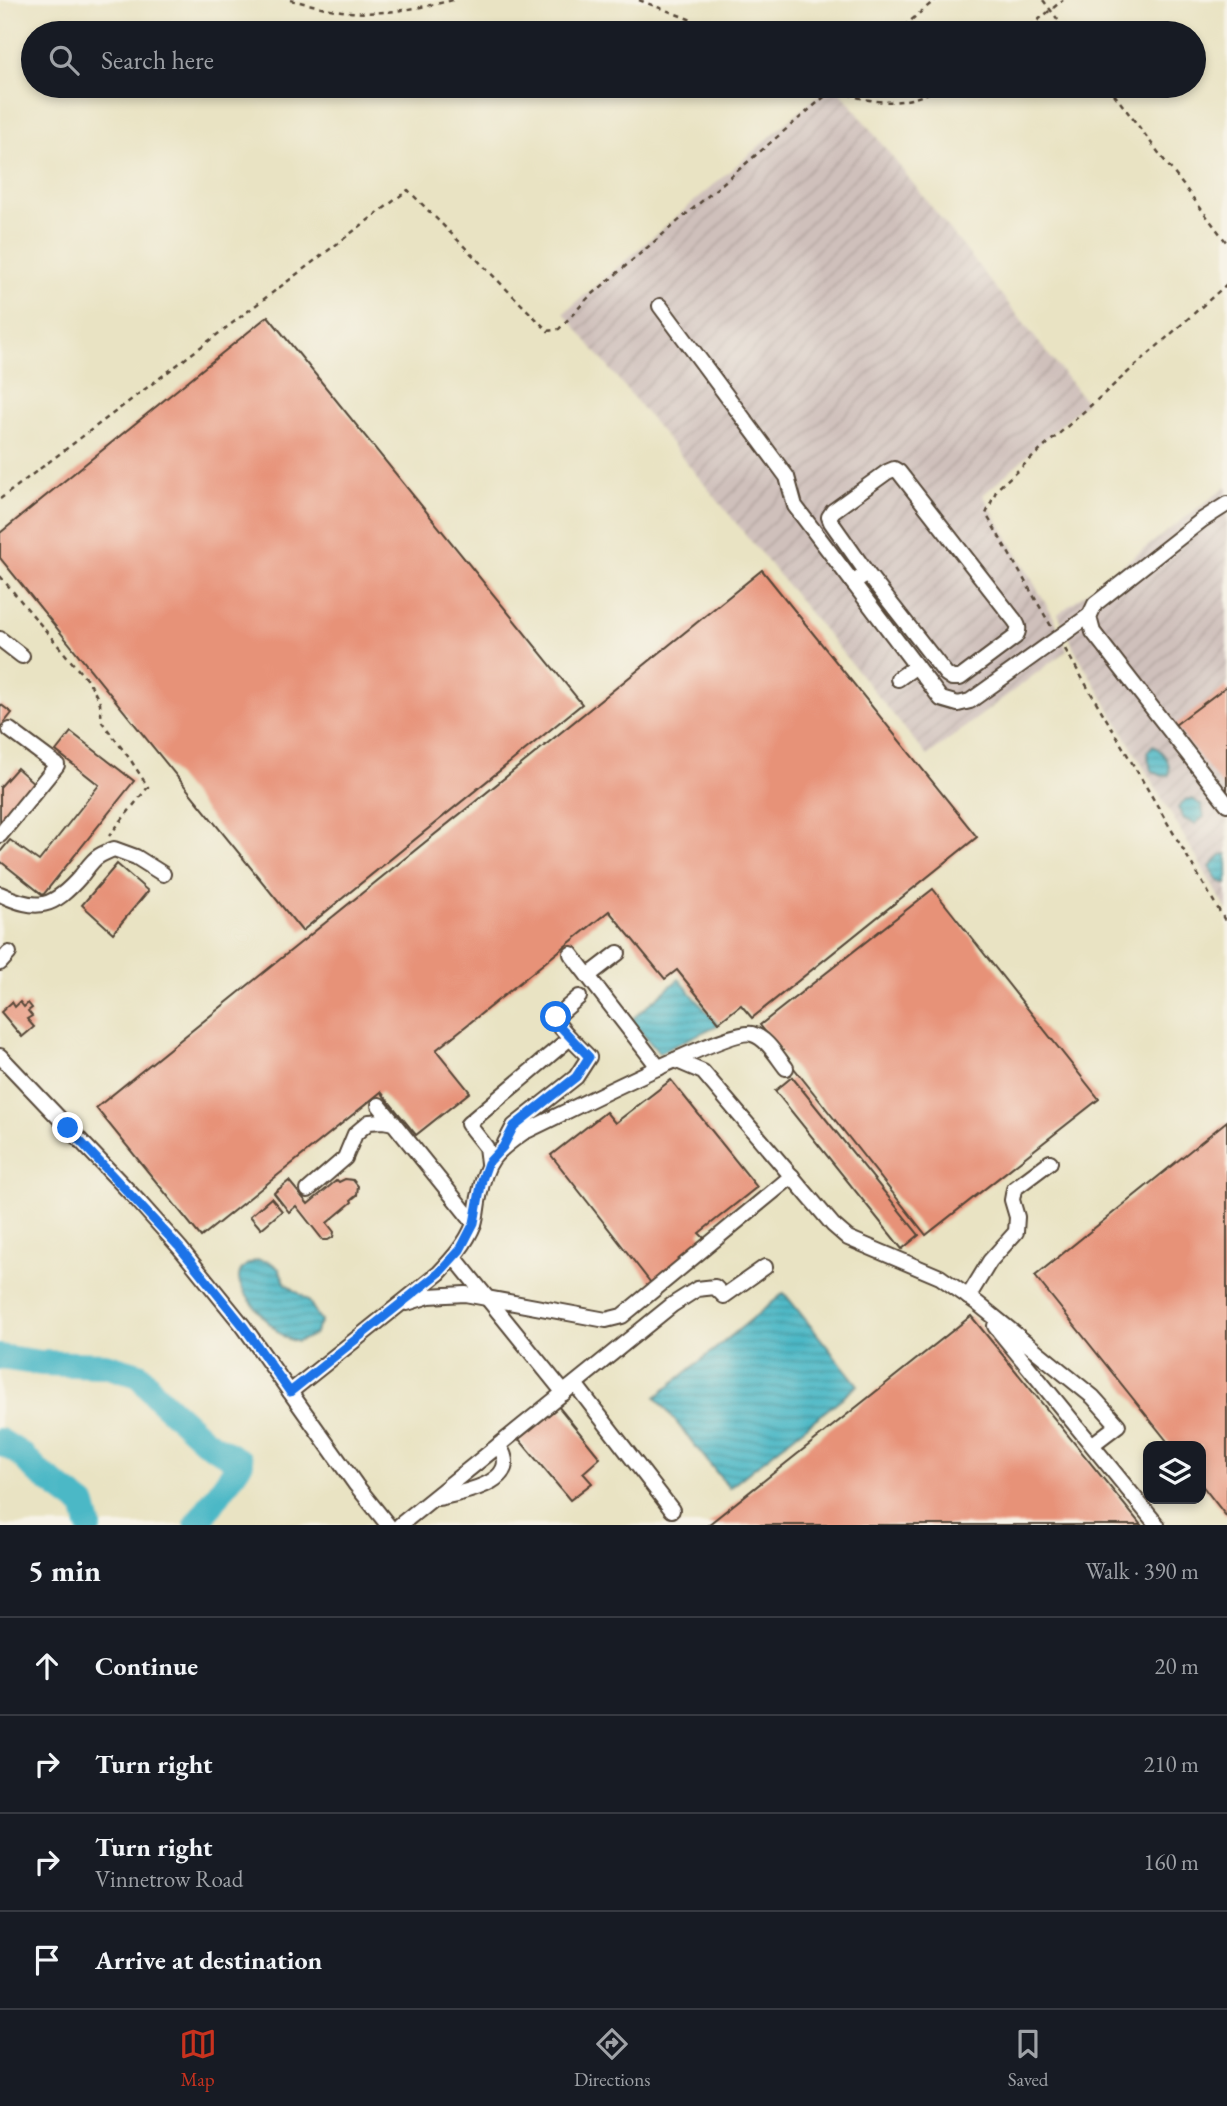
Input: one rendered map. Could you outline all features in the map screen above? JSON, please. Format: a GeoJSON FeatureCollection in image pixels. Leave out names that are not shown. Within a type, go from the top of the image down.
{"type":"FeatureCollection","features":[{"type":"Feature","properties":{"kind":"street"},"geometry":{"type":"LineString","coordinates":[[660,306],[787,477],[794,506],[915,667],[941,699],[952,704],[964,704],[978,695],[1090,615],[1095,604],[1202,520],[1227,504]]}},
{"type":"Feature","properties":{"kind":"street"},"geometry":{"type":"LineString","coordinates":[[894,469],[923,502],[1019,629],[1015,638],[960,678],[956,678],[946,674],[867,573],[829,517],[833,511],[894,469]]}},
{"type":"Feature","properties":{"kind":"street"},"geometry":{"type":"LineString","coordinates":[[853,583],[867,573]]}},
{"type":"Feature","properties":{"kind":"street"},"geometry":{"type":"LineString","coordinates":[[1090,615],[1093,632],[1227,804]]}},
{"type":"Feature","properties":{"kind":"street"},"geometry":{"type":"LineString","coordinates":[[896,641],[911,629]]}},
{"type":"Feature","properties":{"kind":"street"},"geometry":{"type":"LineString","coordinates":[[0,639],[22,656]]}},
{"type":"Feature","properties":{"kind":"street"},"geometry":{"type":"LineString","coordinates":[[898,680],[915,667]]}},
{"type":"Feature","properties":{"kind":"street"},"geometry":{"type":"LineString","coordinates":[[0,835],[57,765],[10,730]]}},
{"type":"Feature","properties":{"kind":"street"},"geometry":{"type":"LineString","coordinates":[[0,894],[20,903],[49,903],[71,888],[97,856],[114,849],[136,857],[163,874]]}},
{"type":"Feature","properties":{"kind":"street"},"geometry":{"type":"LineString","coordinates":[[588,976],[618,953]]}},
{"type":"Feature","properties":{"kind":"street"},"geometry":{"type":"LineString","coordinates":[[571,954],[659,1068]]}},
{"type":"Feature","properties":{"kind":"street"},"geometry":{"type":"LineString","coordinates":[[503,1147],[514,1126],[576,1077],[589,1057],[556,1022],[556,1017],[579,997]]}},
{"type":"Feature","properties":{"kind":"street"},"geometry":{"type":"LineString","coordinates":[[290,1392],[439,1273],[454,1257],[474,1223],[488,1163],[503,1147],[524,1132],[675,1059],[735,1035],[751,1033],[762,1039],[786,1068]]}},
{"type":"Feature","properties":{"kind":"street"},"geometry":{"type":"LineString","coordinates":[[488,1163],[486,1147],[468,1124],[570,1038]]}},
{"type":"Feature","properties":{"kind":"street"},"geometry":{"type":"LineString","coordinates":[[0,1056],[180,1248],[244,1327],[356,1485],[388,1525]]}},
{"type":"Feature","properties":{"kind":"street"},"geometry":{"type":"LineString","coordinates":[[675,1059],[703,1072],[833,1225],[848,1238],[940,1277],[1093,1397],[1118,1425],[1093,1444]]}},
{"type":"Feature","properties":{"kind":"street"},"geometry":{"type":"LineString","coordinates":[[379,1105],[474,1223]]}},
{"type":"Feature","properties":{"kind":"street"},"geometry":{"type":"LineString","coordinates":[[308,1190],[345,1158],[355,1134],[369,1122],[394,1123]]}},
{"type":"Feature","properties":{"kind":"street"},"geometry":{"type":"LineString","coordinates":[[972,1300],[990,1261],[1016,1232],[1017,1217],[1012,1200],[1014,1189],[1050,1162]]}},
{"type":"Feature","properties":{"kind":"street"},"geometry":{"type":"LineString","coordinates":[[397,1306],[429,1296],[465,1294],[606,1320],[622,1316],[792,1176]]}},
{"type":"Feature","properties":{"kind":"street"},"geometry":{"type":"LineString","coordinates":[[454,1257],[485,1298],[569,1388],[673,1510]]}},
{"type":"Feature","properties":{"kind":"street"},"geometry":{"type":"LineString","coordinates":[[400,1525],[672,1305],[697,1289],[715,1287],[724,1296],[765,1267]]}},
{"type":"Feature","properties":{"kind":"street"},"geometry":{"type":"LineString","coordinates":[[972,1300],[1157,1525]]}},
{"type":"Feature","properties":{"kind":"street"},"geometry":{"type":"LineString","coordinates":[[433,1499],[485,1486],[497,1478],[504,1467],[505,1456],[498,1446]]}},
{"type":"Feature","properties":{"kind":"path"},"geometry":{"type":"LineString","coordinates":[[290,0],[348,12],[377,12],[453,0]]}},
{"type":"Feature","properties":{"kind":"path"},"geometry":{"type":"LineString","coordinates":[[639,0],[693,21]]}},
{"type":"Feature","properties":{"kind":"path"},"geometry":{"type":"LineString","coordinates":[[911,21],[935,0]]}},
{"type":"Feature","properties":{"kind":"path"},"geometry":{"type":"LineString","coordinates":[[1043,0],[1059,21]]}},
{"type":"Feature","properties":{"kind":"path"},"geometry":{"type":"LineString","coordinates":[[1037,21],[1063,0]]}},
{"type":"Feature","properties":{"kind":"path"},"geometry":{"type":"LineString","coordinates":[[0,499],[408,190],[548,331],[559,329],[588,298],[822,98]]}},
{"type":"Feature","properties":{"kind":"path"},"geometry":{"type":"LineString","coordinates":[[858,98],[879,103],[913,98]]}},
{"type":"Feature","properties":{"kind":"path"},"geometry":{"type":"LineString","coordinates":[[1117,98],[1227,243]]}},
{"type":"Feature","properties":{"kind":"path"},"geometry":{"type":"LineString","coordinates":[[0,576],[90,685],[100,703],[102,723],[148,787],[108,837]]}},
{"type":"Feature","properties":{"kind":"shaded area"},"geometry":{"type":"Polygon","coordinates":[[[815,98],[845,98],[1086,402],[983,495],[1054,618],[1067,650],[927,756],[564,313],[815,98]]]}},
{"type":"Feature","properties":{"kind":"shaded area"},"geometry":{"type":"Polygon","coordinates":[[[1227,486],[1227,910],[1075,650],[1058,614],[1227,486]]]}},
{"type":"Feature","properties":{"kind":"water"},"geometry":{"type":"Polygon","coordinates":[[[1153,745],[1166,758],[1169,775],[1162,776],[1151,770],[1147,752],[1153,745]]]}},
{"type":"Feature","properties":{"kind":"water"},"geometry":{"type":"Polygon","coordinates":[[[1186,799],[1193,799],[1202,806],[1204,817],[1195,824],[1184,819],[1178,808],[1186,799]]]}},
{"type":"Feature","properties":{"kind":"water"},"geometry":{"type":"Polygon","coordinates":[[[1227,854],[1227,884],[1218,881],[1210,867],[1221,855],[1227,854]]]}},
{"type":"Feature","properties":{"kind":"water"},"geometry":{"type":"Polygon","coordinates":[[[679,979],[718,1025],[659,1053],[631,1020],[679,979]]]}},
{"type":"Feature","properties":{"kind":"water"},"geometry":{"type":"Polygon","coordinates":[[[258,1260],[270,1262],[279,1269],[286,1284],[308,1300],[321,1321],[314,1335],[297,1342],[285,1338],[249,1299],[240,1284],[239,1274],[245,1266],[258,1260]]]}},
{"type":"Feature","properties":{"kind":"water"},"geometry":{"type":"Polygon","coordinates":[[[784,1293],[858,1385],[729,1488],[656,1397],[784,1293]]]}},
{"type":"Feature","properties":{"kind":"building"},"geometry":{"type":"Polygon","coordinates":[[[268,316],[582,704],[302,931],[0,558],[0,533],[268,316]]]}},
{"type":"Feature","properties":{"kind":"building"},"geometry":{"type":"Polygon","coordinates":[[[762,570],[977,837],[752,1018],[741,1005],[719,1022],[677,970],[665,979],[609,911],[436,1050],[470,1092],[416,1135],[381,1092],[201,1237],[96,1108],[762,570]]]}},
{"type":"Feature","properties":{"kind":"building"},"geometry":{"type":"Polygon","coordinates":[[[1227,686],[1227,792],[1175,725],[1227,686]]]}},
{"type":"Feature","properties":{"kind":"building"},"geometry":{"type":"Polygon","coordinates":[[[0,704],[12,713],[0,728],[0,704]]]}},
{"type":"Feature","properties":{"kind":"building"},"geometry":{"type":"Polygon","coordinates":[[[71,732],[134,781],[43,895],[0,861],[0,852],[10,840],[39,861],[99,785],[56,751],[71,732]]]}},
{"type":"Feature","properties":{"kind":"building"},"geometry":{"type":"Polygon","coordinates":[[[17,768],[35,784],[0,826],[0,787],[17,768]]]}},
{"type":"Feature","properties":{"kind":"building"},"geometry":{"type":"Polygon","coordinates":[[[117,864],[148,891],[113,933],[82,905],[117,864]]]}},
{"type":"Feature","properties":{"kind":"building"},"geometry":{"type":"Polygon","coordinates":[[[933,889],[1099,1099],[926,1235],[760,1025],[933,889]]]}},
{"type":"Feature","properties":{"kind":"building"},"geometry":{"type":"Polygon","coordinates":[[[12,1002],[15,1007],[20,1002],[24,1007],[28,1003],[32,1008],[28,1011],[32,1016],[27,1019],[34,1027],[22,1037],[1,1012],[12,1002]]]}},
{"type":"Feature","properties":{"kind":"building"},"geometry":{"type":"Polygon","coordinates":[[[792,1077],[919,1235],[902,1249],[775,1091],[792,1077]]]}},
{"type":"Feature","properties":{"kind":"building"},"geometry":{"type":"Polygon","coordinates":[[[671,1080],[757,1187],[699,1233],[706,1240],[651,1283],[551,1155],[606,1112],[615,1123],[671,1080]]]}},
{"type":"Feature","properties":{"kind":"building"},"geometry":{"type":"Polygon","coordinates":[[[1227,1121],[1227,1517],[1206,1490],[1206,1441],[1167,1441],[1035,1276],[1227,1121]]]}},
{"type":"Feature","properties":{"kind":"building"},"geometry":{"type":"Polygon","coordinates":[[[345,1179],[353,1180],[358,1186],[357,1195],[327,1223],[334,1232],[333,1237],[328,1240],[323,1240],[296,1206],[289,1212],[274,1193],[289,1181],[308,1204],[337,1180],[339,1182],[345,1179]]]}},
{"type":"Feature","properties":{"kind":"building"},"geometry":{"type":"Polygon","coordinates":[[[271,1198],[282,1211],[261,1229],[250,1216],[271,1198]]]}},
{"type":"Feature","properties":{"kind":"building"},"geometry":{"type":"Polygon","coordinates":[[[971,1316],[1141,1525],[708,1525],[971,1316]]]}},
{"type":"Feature","properties":{"kind":"building"},"geometry":{"type":"Polygon","coordinates":[[[558,1406],[600,1458],[583,1473],[592,1483],[570,1500],[518,1438],[558,1406]]]}},
{"type":"Feature","properties":{"kind":"waterway"},"geometry":{"type":"LineString","coordinates":[[0,1357],[41,1363],[105,1365],[139,1375],[158,1398],[205,1441],[241,1462],[197,1525]]}},
{"type":"Feature","properties":{"kind":"waterway"},"geometry":{"type":"LineString","coordinates":[[0,1441],[22,1455],[37,1471],[84,1506],[89,1525]]}},
{"type":"Feature","properties":{"kind":"route"},"geometry":{"type":"LineString","coordinates":[[68,1128],[180,1248],[244,1327],[290,1392],[439,1273],[460,1250],[474,1223],[488,1163],[503,1147],[514,1126],[576,1077],[589,1057],[556,1022],[556,1017]]}}]}
